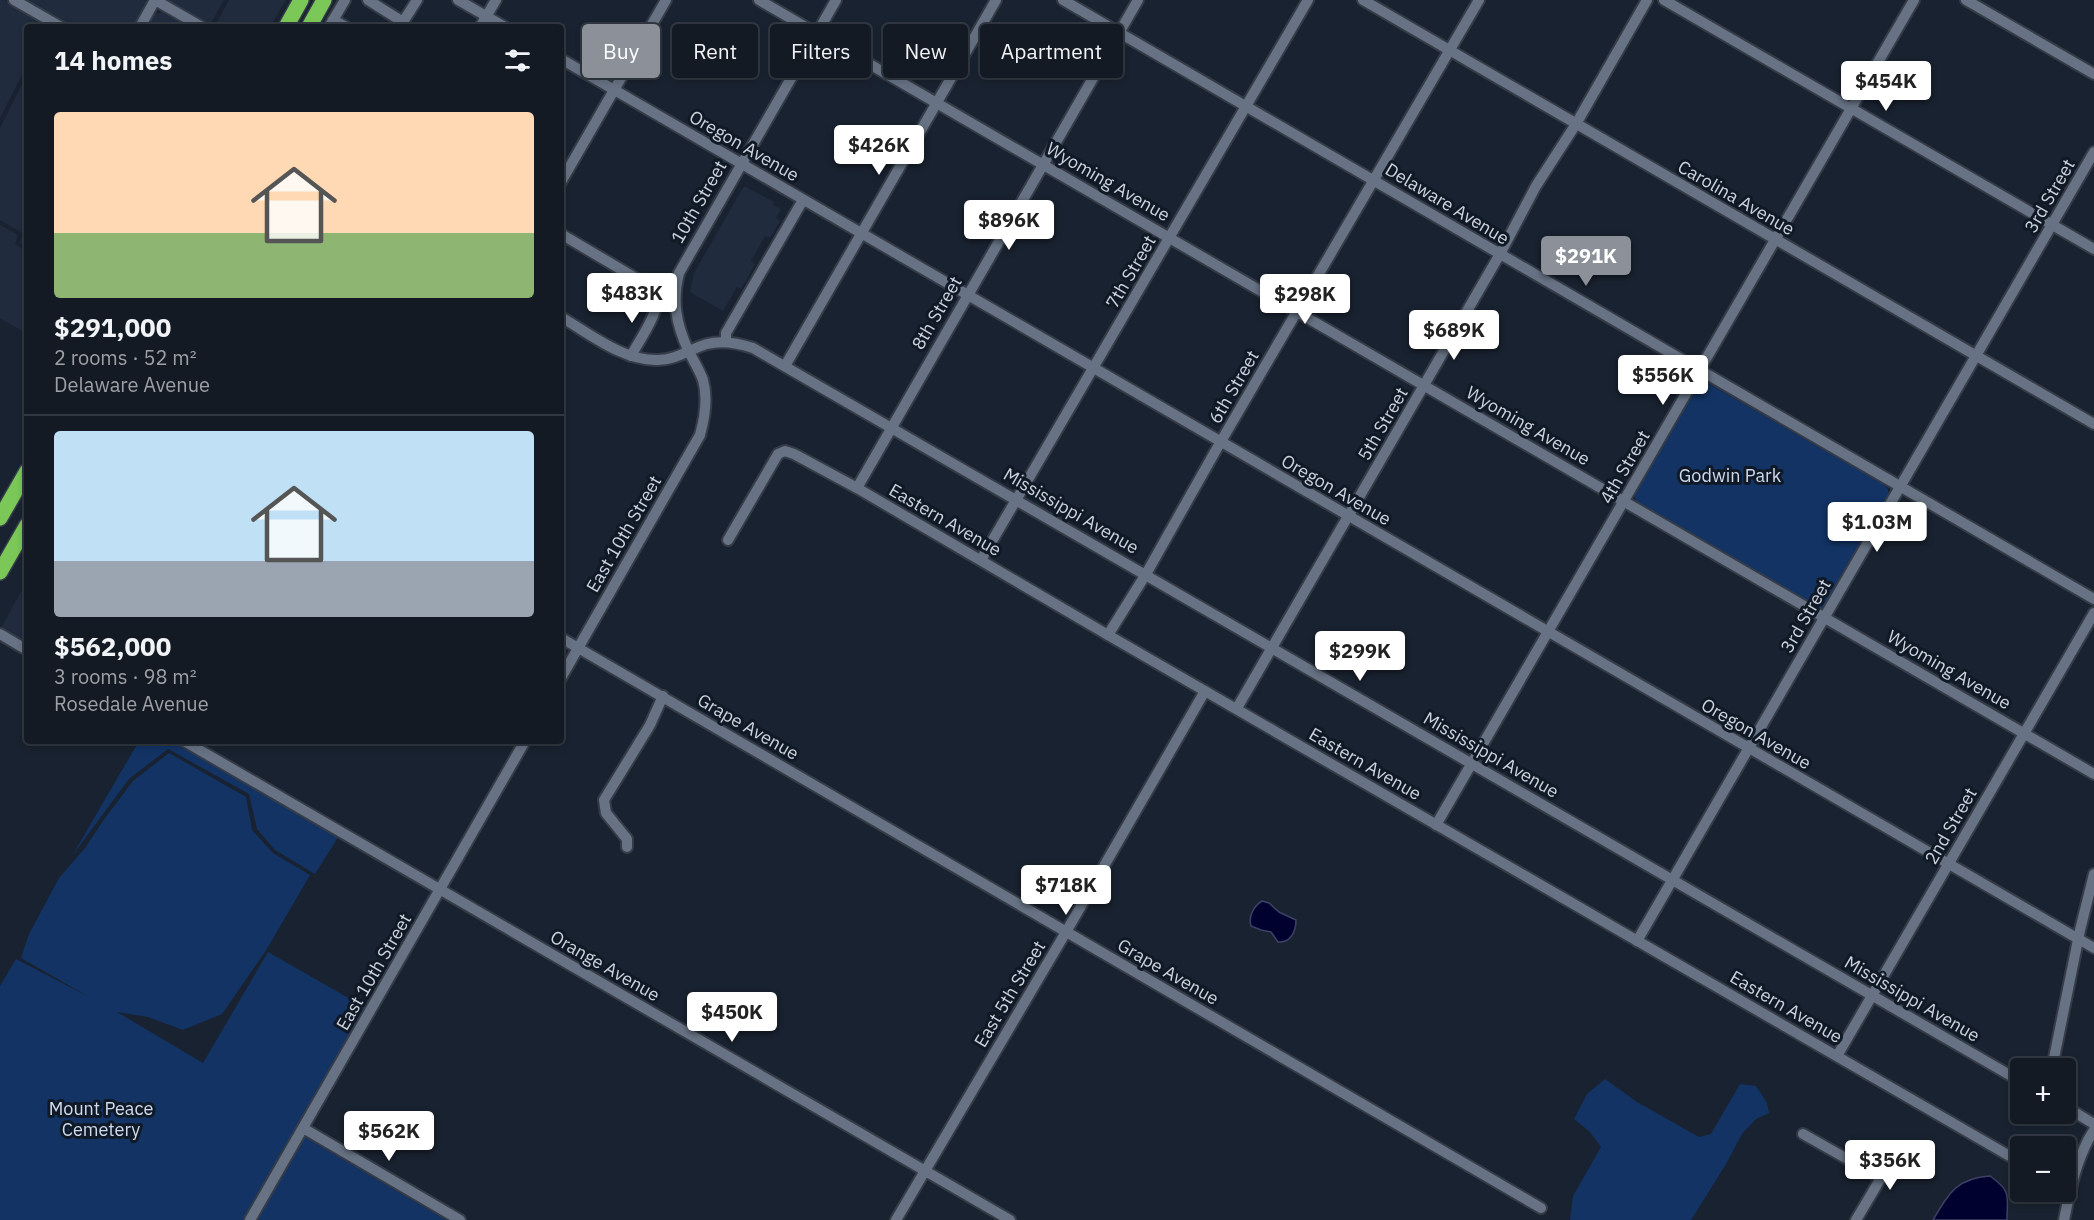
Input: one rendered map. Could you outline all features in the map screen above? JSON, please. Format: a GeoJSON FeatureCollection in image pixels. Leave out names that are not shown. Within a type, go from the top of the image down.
{"type":"FeatureCollection","features":[{"type":"Feature","properties":{"kind":"highway"},"geometry":{"type":"LineString","coordinates":[[291,24],[301,0]]}},
{"type":"Feature","properties":{"kind":"highway"},"geometry":{"type":"LineString","coordinates":[[292,24],[315,0]]}},
{"type":"Feature","properties":{"kind":"highway"},"geometry":{"type":"LineString","coordinates":[[311,24],[324,0]]}},
{"type":"Feature","properties":{"kind":"highway"},"geometry":{"type":"LineString","coordinates":[[0,518],[24,476]]}},
{"type":"Feature","properties":{"kind":"highway"},"geometry":{"type":"LineString","coordinates":[[0,572],[22,544]]}},
{"type":"Feature","properties":{"kind":"street"},"geometry":{"type":"LineString","coordinates":[[14,0],[56,24]]}},
{"type":"Feature","properties":{"kind":"street"},"geometry":{"type":"LineString","coordinates":[[142,24],[155,0],[197,24]]}},
{"type":"Feature","properties":{"kind":"street"},"geometry":{"type":"LineString","coordinates":[[331,23],[345,0]]}},
{"type":"Feature","properties":{"kind":"street"},"geometry":{"type":"LineString","coordinates":[[368,0],[403,22],[417,0]]}},
{"type":"Feature","properties":{"kind":"street"},"geometry":{"type":"LineString","coordinates":[[458,0],[500,24]]}},
{"type":"Feature","properties":{"kind":"street"},"geometry":{"type":"LineString","coordinates":[[482,24],[496,0]]}},
{"type":"Feature","properties":{"kind":"street"},"geometry":{"type":"LineString","coordinates":[[564,177],[666,0]]}},
{"type":"Feature","properties":{"kind":"street","name":"Wyoming Avenue"},"geometry":{"type":"LineString","coordinates":[[759,0],[798,24]]}},
{"type":"Feature","properties":{"kind":"street","name":"10th Street"},"geometry":{"type":"LineString","coordinates":[[822,24],[836,0]]}},
{"type":"Feature","properties":{"kind":"street"},"geometry":{"type":"LineString","coordinates":[[785,366],[863,235],[996,0]]}},
{"type":"Feature","properties":{"kind":"street","name":"Delaware Avenue"},"geometry":{"type":"LineString","coordinates":[[1063,0],[1105,24]]}},
{"type":"Feature","properties":{"kind":"street","name":"8th Street"},"geometry":{"type":"LineString","coordinates":[[1123,25],[1138,0]]}},
{"type":"Feature","properties":{"kind":"street","name":"7th Street"},"geometry":{"type":"LineString","coordinates":[[981,560],[1308,0]]}},
{"type":"Feature","properties":{"kind":"street","name":"Carolina Avenue"},"geometry":{"type":"LineString","coordinates":[[1363,0],[2094,424]]}},
{"type":"Feature","properties":{"kind":"street","name":"6th Street"},"geometry":{"type":"LineString","coordinates":[[1108,635],[1146,574],[1479,0]]}},
{"type":"Feature","properties":{"kind":"street","name":"5th Street"},"geometry":{"type":"LineString","coordinates":[[1237,708],[1500,254],[1536,186],[1576,124],[1647,0]]}},
{"type":"Feature","properties":{"kind":"street"},"geometry":{"type":"LineString","coordinates":[[1664,0],[2094,249]]}},
{"type":"Feature","properties":{"kind":"street","name":"4th Street"},"geometry":{"type":"LineString","coordinates":[[1436,825],[1914,0]]}},
{"type":"Feature","properties":{"kind":"street"},"geometry":{"type":"LineString","coordinates":[[1966,0],[2094,74]]}},
{"type":"Feature","properties":{"kind":"street","name":"Delaware Avenue"},"geometry":{"type":"LineString","coordinates":[[1123,34],[2094,599]]}},
{"type":"Feature","properties":{"kind":"street","name":"Oregon Avenue"},"geometry":{"type":"LineString","coordinates":[[564,61],[2094,948]]}},
{"type":"Feature","properties":{"kind":"street","name":"Wyoming Avenue"},"geometry":{"type":"LineString","coordinates":[[871,66],[2094,774]]}},
{"type":"Feature","properties":{"kind":"street","name":"10th Street"},"geometry":{"type":"LineString","coordinates":[[706,403],[703,381],[676,317],[675,290],[679,273],[791,78]]}},
{"type":"Feature","properties":{"kind":"street","name":"8th Street"},"geometry":{"type":"LineString","coordinates":[[857,488],[1093,78]]}},
{"type":"Feature","properties":{"kind":"street","name":"3rd Street"},"geometry":{"type":"LineString","coordinates":[[1637,941],[2094,152]]}},
{"type":"Feature","properties":{"kind":"street"},"geometry":{"type":"LineString","coordinates":[[726,342],[726,333],[803,200]]}},
{"type":"Feature","properties":{"kind":"street"},"geometry":{"type":"LineString","coordinates":[[564,236],[644,283],[656,293],[654,314],[631,356]]}},
{"type":"Feature","properties":{"kind":"street"},"geometry":{"type":"LineString","coordinates":[[564,319],[631,356],[665,360],[689,352]]}},
{"type":"Feature","properties":{"kind":"street","name":"Mississippi Avenue"},"geometry":{"type":"LineString","coordinates":[[689,352],[707,344],[726,342],[753,348],[2010,1075]]}},
{"type":"Feature","properties":{"kind":"street","name":"East 10th Street"},"geometry":{"type":"LineString","coordinates":[[564,673],[693,449],[704,420],[706,403]]}},
{"type":"Feature","properties":{"kind":"street","name":"Eastern Avenue"},"geometry":{"type":"LineString","coordinates":[[728,540],[778,454],[785,451],[794,454],[857,488],[2010,1156]]}},
{"type":"Feature","properties":{"kind":"street","name":"2nd Street"},"geometry":{"type":"LineString","coordinates":[[1837,1056],[2094,613]]}},
{"type":"Feature","properties":{"kind":"street"},"geometry":{"type":"LineString","coordinates":[[0,634],[24,648]]}},
{"type":"Feature","properties":{"kind":"street","name":"Grape Avenue"},"geometry":{"type":"LineString","coordinates":[[564,640],[1541,1208]]}},
{"type":"Feature","properties":{"kind":"street","name":"East 5th Street"},"geometry":{"type":"LineString","coordinates":[[897,1220],[1205,691]]}},
{"type":"Feature","properties":{"kind":"street"},"geometry":{"type":"LineString","coordinates":[[627,847],[627,839],[606,813],[604,800],[650,725],[663,696]]}},
{"type":"Feature","properties":{"kind":"street","name":"Orange Avenue"},"geometry":{"type":"LineString","coordinates":[[189,744],[1010,1220]]}},
{"type":"Feature","properties":{"kind":"street","name":"East 10th Street"},"geometry":{"type":"LineString","coordinates":[[250,1220],[523,744]]}},
{"type":"Feature","properties":{"kind":"street"},"geometry":{"type":"LineString","coordinates":[[2054,1058],[2094,874]]}},
{"type":"Feature","properties":{"kind":"street"},"geometry":{"type":"LineString","coordinates":[[2076,1113],[2094,1124]]}},
{"type":"Feature","properties":{"kind":"street"},"geometry":{"type":"LineString","coordinates":[[303,1128],[460,1220]]}},
{"type":"Feature","properties":{"kind":"street"},"geometry":{"type":"LineString","coordinates":[[2076,1170],[2094,1130]]}},
{"type":"Feature","properties":{"kind":"street"},"geometry":{"type":"LineString","coordinates":[[1803,1134],[1881,1178]]}},
{"type":"Feature","properties":{"kind":"street"},"geometry":{"type":"LineString","coordinates":[[1856,1220],[1891,1161],[1905,1148]]}},
{"type":"Feature","properties":{"kind":"street"},"geometry":{"type":"LineString","coordinates":[[2064,1220],[2066,1202]]}},
{"type":"Feature","properties":{"kind":"shaded area"},"geometry":{"type":"Polygon","coordinates":[[[0,0],[4,0],[46,24],[24,24],[24,71],[0,118],[0,0]]]}},
{"type":"Feature","properties":{"kind":"shaded area"},"geometry":{"type":"Polygon","coordinates":[[[24,0],[145,0],[148,2],[136,24],[66,24],[24,0]]]}},
{"type":"Feature","properties":{"kind":"shaded area"},"geometry":{"type":"Polygon","coordinates":[[[165,0],[224,0],[210,24],[206,24],[165,0]]]}},
{"type":"Feature","properties":{"kind":"shaded area"},"geometry":{"type":"Polygon","coordinates":[[[229,0],[286,0],[272,24],[216,24],[229,0]]]}},
{"type":"Feature","properties":{"kind":"shaded area"},"geometry":{"type":"Polygon","coordinates":[[[163,12],[184,24],[149,24],[154,14],[163,12]]]}},
{"type":"Feature","properties":{"kind":"shaded area"},"geometry":{"type":"Polygon","coordinates":[[[24,81],[24,234],[0,220],[0,128],[24,81]]]}},
{"type":"Feature","properties":{"kind":"shaded area"},"geometry":{"type":"Polygon","coordinates":[[[744,186],[774,202],[773,205],[781,209],[776,218],[780,221],[770,238],[765,236],[751,261],[755,264],[741,289],[737,287],[723,311],[690,292],[694,273],[744,186]]]}},
{"type":"Feature","properties":{"kind":"shaded area"},"geometry":{"type":"Polygon","coordinates":[[[0,225],[18,235],[15,244],[24,250],[24,332],[0,318],[0,225]]]}},
{"type":"Feature","properties":{"kind":"shaded area"},"geometry":{"type":"Polygon","coordinates":[[[24,234],[24,246],[19,243],[24,234]]]}},
{"type":"Feature","properties":{"kind":"shaded area"},"geometry":{"type":"Polygon","coordinates":[[[24,586],[24,650],[0,630],[24,586]]]}},
{"type":"Feature","properties":{"kind":"shaded area"},"geometry":{"type":"Polygon","coordinates":[[[1262,901],[1296,920],[1294,932],[1286,941],[1278,942],[1271,932],[1251,926],[1252,912],[1262,901]]]}},
{"type":"Feature","properties":{"kind":"shaded area"},"geometry":{"type":"Polygon","coordinates":[[[1990,1176],[2002,1186],[2007,1195],[2007,1220],[1933,1220],[1955,1189],[1969,1180],[1990,1176]]]}},
{"type":"Feature","properties":{"kind":"green space","name":"Godwin Park"},"geometry":{"type":"Polygon","coordinates":[[[1704,381],[1888,489],[1889,496],[1825,608],[1820,609],[1637,503],[1634,495],[1639,484],[1698,384],[1704,381]]]}},
{"type":"Feature","properties":{"kind":"green space"},"geometry":{"type":"Polygon","coordinates":[[[137,744],[184,744],[340,834],[315,874],[275,850],[257,829],[249,794],[168,749],[129,779],[72,856],[137,744]]]}},
{"type":"Feature","properties":{"kind":"green space","name":"Mount Peace Cemetery"},"geometry":{"type":"Polygon","coordinates":[[[169,753],[246,797],[252,830],[273,853],[310,875],[265,952],[222,1014],[183,1030],[148,1017],[117,1012],[203,1063],[268,952],[366,1008],[243,1220],[0,1220],[0,986],[16,959],[91,998],[21,958],[29,934],[59,878],[85,848],[133,781],[169,753]]]}},
{"type":"Feature","properties":{"kind":"green space"},"geometry":{"type":"Polygon","coordinates":[[[1605,1079],[1637,1102],[1699,1137],[1711,1134],[1740,1084],[1756,1086],[1767,1103],[1769,1113],[1756,1119],[1742,1134],[1691,1220],[1570,1220],[1573,1196],[1601,1147],[1590,1132],[1574,1119],[1587,1094],[1605,1079]]]}},
{"type":"Feature","properties":{"kind":"green space"},"geometry":{"type":"Polygon","coordinates":[[[305,1137],[446,1220],[256,1220],[300,1141],[305,1137]]]}}]}
